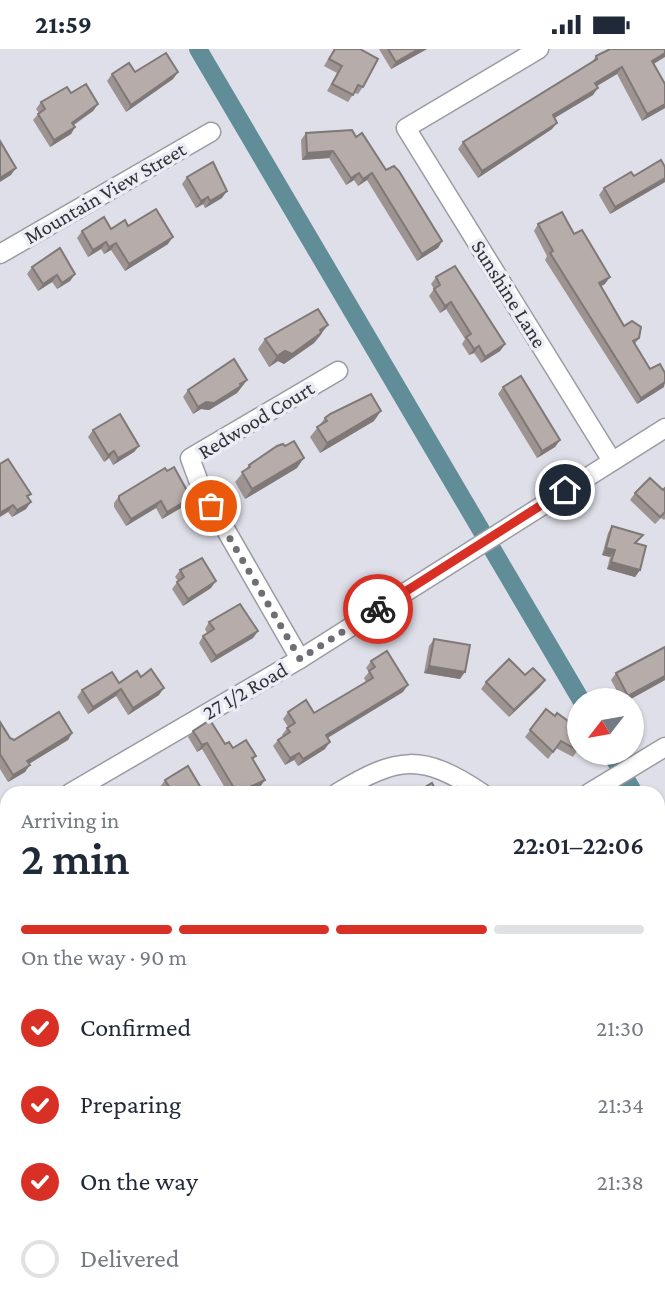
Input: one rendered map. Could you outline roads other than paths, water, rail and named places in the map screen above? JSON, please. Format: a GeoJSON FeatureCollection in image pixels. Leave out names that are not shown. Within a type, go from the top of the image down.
{"type":"FeatureCollection","features":[{"type":"Feature","properties":{"kind":"street","name":"Sunshine Lane"},"geometry":{"type":"LineString","coordinates":[[539,49],[406,128],[612,461]]}},
{"type":"Feature","properties":{"kind":"street","name":"Mountain View Street"},"geometry":{"type":"LineString","coordinates":[[0,254],[211,132]]}},
{"type":"Feature","properties":{"kind":"street","name":"Redwood Court"},"geometry":{"type":"LineString","coordinates":[[300,659],[200,485],[190,458],[338,371]]}},
{"type":"Feature","properties":{"kind":"street","name":"27 1/2 Road"},"geometry":{"type":"LineString","coordinates":[[82,786],[300,659],[665,428]]}},
{"type":"Feature","properties":{"kind":"street"},"geometry":{"type":"LineString","coordinates":[[601,786],[665,747]]}},
{"type":"Feature","properties":{"kind":"street"},"geometry":{"type":"LineString","coordinates":[[348,786],[368,774],[401,763],[429,765],[452,773],[472,786]]}},
{"type":"Feature","properties":{"kind":"waterway"},"geometry":{"type":"LineString","coordinates":[[198,49],[574,688]]}},
{"type":"Feature","properties":{"kind":"waterway"},"geometry":{"type":"LineString","coordinates":[[618,765],[630,786]]}}]}
